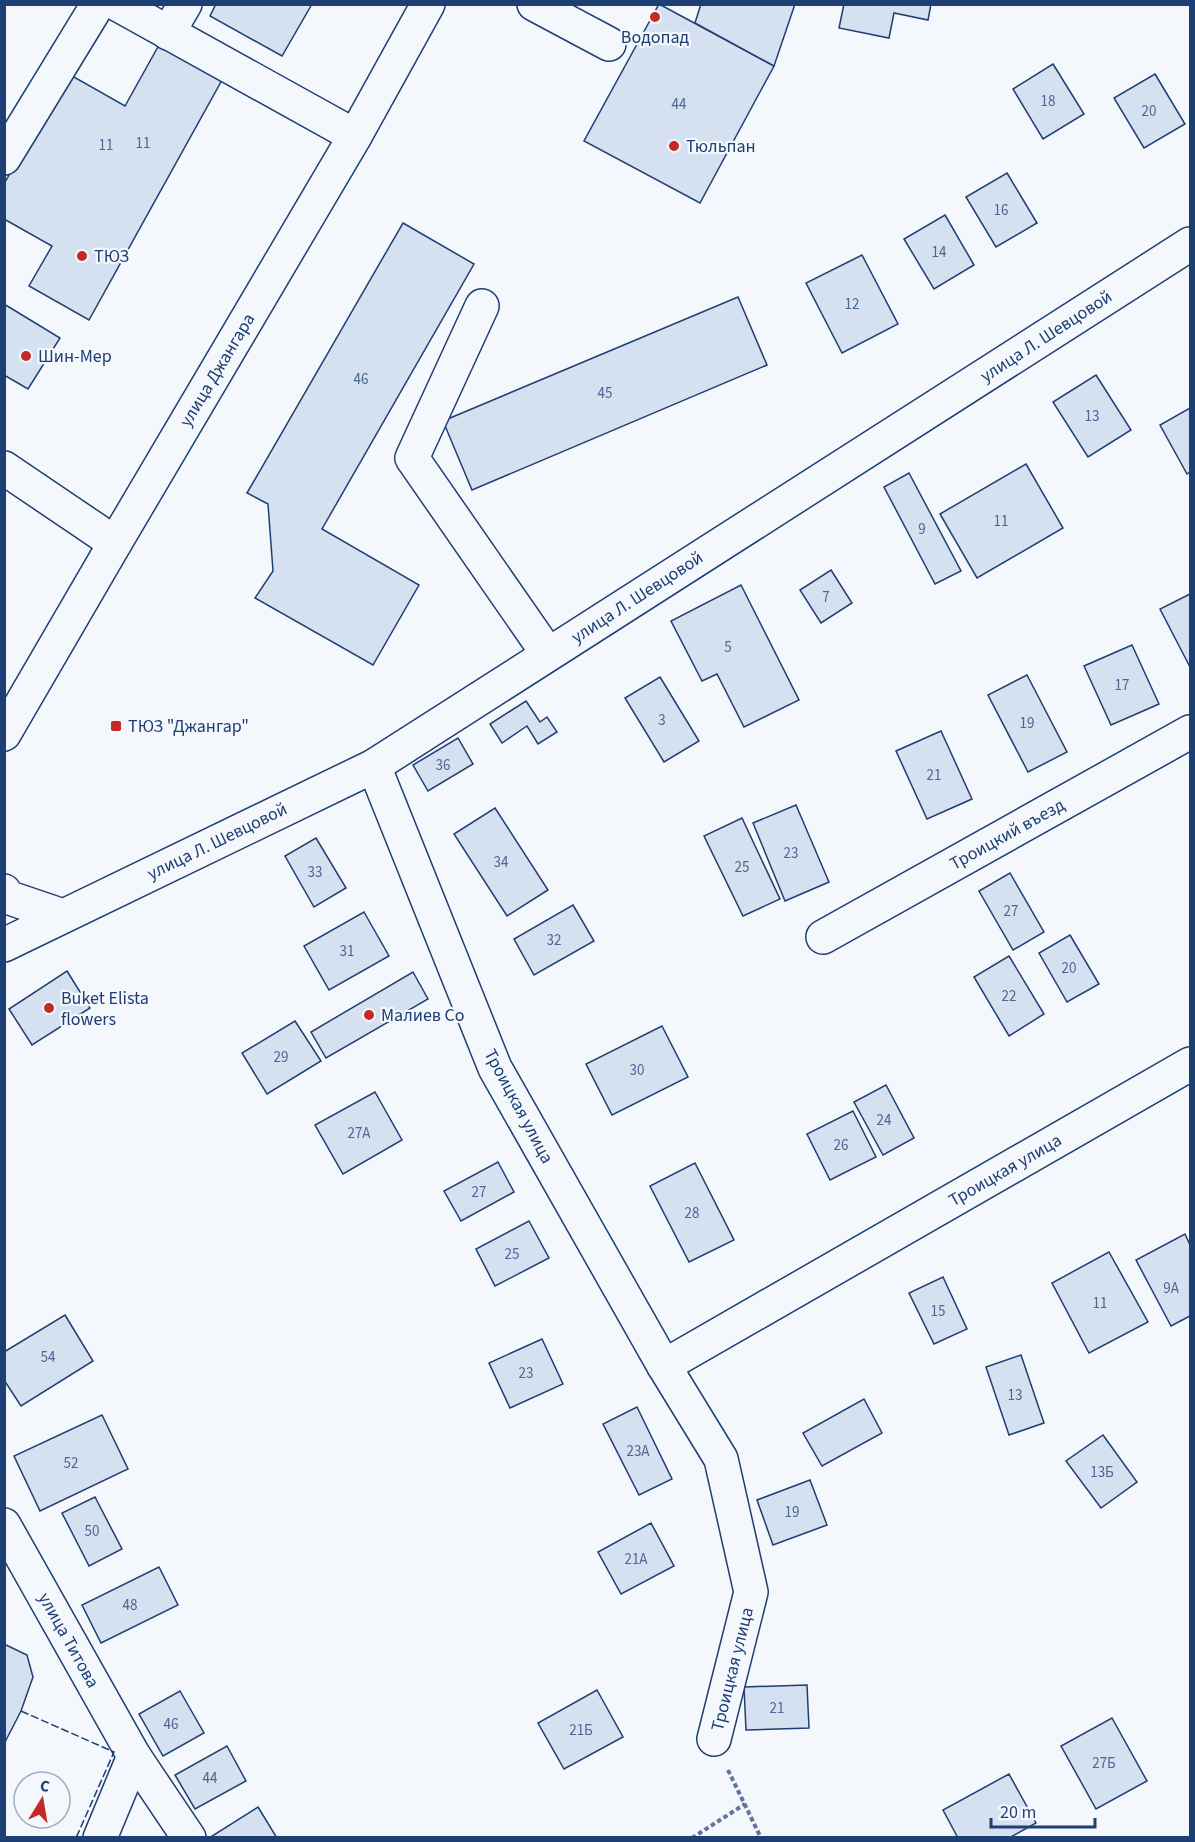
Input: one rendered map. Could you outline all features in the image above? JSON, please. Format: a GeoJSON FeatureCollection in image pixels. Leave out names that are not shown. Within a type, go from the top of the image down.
{"type":"FeatureCollection","features":[{"type":"Feature","properties":{"kind":"street"},"geometry":{"type":"LineString","coordinates":[[4,159],[98,4]]}},
{"type":"Feature","properties":{"kind":"street"},"geometry":{"type":"LineString","coordinates":[[117,4],[355,136]]}},
{"type":"Feature","properties":{"kind":"street"},"geometry":{"type":"LineString","coordinates":[[168,33],[185,4]]}},
{"type":"Feature","properties":{"kind":"street","name":"улица Джангара"},"geometry":{"type":"LineString","coordinates":[[4,734],[114,543],[355,136],[428,4]]}},
{"type":"Feature","properties":{"kind":"street"},"geometry":{"type":"LineString","coordinates":[[534,4],[609,44]]}},
{"type":"Feature","properties":{"kind":"street","name":"улица Л. Шевцовой"},"geometry":{"type":"LineString","coordinates":[[4,945],[374,766],[1191,244]]}},
{"type":"Feature","properties":{"kind":"street"},"geometry":{"type":"LineString","coordinates":[[482,306],[412,458],[549,654]]}},
{"type":"Feature","properties":{"kind":"street"},"geometry":{"type":"LineString","coordinates":[[4,468],[114,543]]}},
{"type":"Feature","properties":{"kind":"street","name":"Троицкий въезд"},"geometry":{"type":"LineString","coordinates":[[823,937],[1191,732]]}},
{"type":"Feature","properties":{"kind":"street","name":"Троицкая улица"},"geometry":{"type":"LineString","coordinates":[[374,766],[495,1068],[664,1366],[721,1459],[751,1592],[714,1739]]}},
{"type":"Feature","properties":{"kind":"street"},"geometry":{"type":"LineString","coordinates":[[5,895],[63,916]]}},
{"type":"Feature","properties":{"kind":"street","name":"Троицкая улица"},"geometry":{"type":"LineString","coordinates":[[664,1366],[1191,1064]]}},
{"type":"Feature","properties":{"kind":"street","name":"улица Титова"},"geometry":{"type":"LineString","coordinates":[[4,1525],[134,1755],[189,1838]]}},
{"type":"Feature","properties":{"kind":"street"},"geometry":{"type":"LineString","coordinates":[[100,1838],[134,1755]]}},
{"type":"Feature","properties":{"kind":"path"},"geometry":{"type":"LineString","coordinates":[[714,1739],[761,1838]]}},
{"type":"Feature","properties":{"kind":"path"},"geometry":{"type":"LineString","coordinates":[[692,1838],[745,1804]]}},
{"type":"Feature","properties":{"kind":"building"},"geometry":{"type":"Polygon","coordinates":[[[216,4],[312,4],[282,56],[210,16],[216,4]]]}},
{"type":"Feature","properties":{"kind":"building"},"geometry":{"type":"Polygon","coordinates":[[[659,4],[774,66],[700,203],[584,141],[659,4]]]}},
{"type":"Feature","properties":{"kind":"building"},"geometry":{"type":"Polygon","coordinates":[[[701,4],[795,4],[774,66],[695,23],[701,4]]]}},
{"type":"Feature","properties":{"kind":"building"},"geometry":{"type":"Polygon","coordinates":[[[844,4],[931,4],[928,20],[894,13],[889,38],[839,28],[844,4]]]}},
{"type":"Feature","properties":{"kind":"building"},"geometry":{"type":"Polygon","coordinates":[[[159,45],[222,80],[89,320],[29,286],[52,246],[4,219],[4,184],[67,73],[125,106],[159,45]]]}},
{"type":"Feature","properties":{"kind":"building"},"geometry":{"type":"Polygon","coordinates":[[[1053,64],[1084,114],[1043,139],[1013,89],[1053,64]]]}},
{"type":"Feature","properties":{"kind":"building"},"geometry":{"type":"Polygon","coordinates":[[[1155,74],[1185,124],[1144,148],[1114,98],[1155,74]]]}},
{"type":"Feature","properties":{"kind":"building"},"geometry":{"type":"Polygon","coordinates":[[[1007,173],[1037,223],[996,247],[966,197],[1007,173]]]}},
{"type":"Feature","properties":{"kind":"building"},"geometry":{"type":"Polygon","coordinates":[[[945,215],[974,265],[934,289],[904,239],[945,215]]]}},
{"type":"Feature","properties":{"kind":"building"},"geometry":{"type":"Polygon","coordinates":[[[403,223],[474,264],[322,529],[419,585],[373,665],[255,598],[273,571],[268,504],[247,493],[403,223]]]}},
{"type":"Feature","properties":{"kind":"building"},"geometry":{"type":"Polygon","coordinates":[[[862,255],[898,324],[842,353],[806,283],[862,255]]]}},
{"type":"Feature","properties":{"kind":"building"},"geometry":{"type":"Polygon","coordinates":[[[738,297],[767,365],[472,490],[443,421],[738,297]]]}},
{"type":"Feature","properties":{"kind":"building","name":"Шин-Мер"},"geometry":{"type":"Polygon","coordinates":[[[4,304],[60,338],[28,389],[4,375],[4,304]]]}},
{"type":"Feature","properties":{"kind":"building"},"geometry":{"type":"Polygon","coordinates":[[[1096,375],[1131,430],[1088,457],[1053,402],[1096,375]]]}},
{"type":"Feature","properties":{"kind":"building"},"geometry":{"type":"Polygon","coordinates":[[[1190,408],[1190,472],[1187,474],[1160,425],[1190,408]]]}},
{"type":"Feature","properties":{"kind":"building"},"geometry":{"type":"Polygon","coordinates":[[[1026,464],[1063,528],[977,578],[940,514],[1026,464]]]}},
{"type":"Feature","properties":{"kind":"building"},"geometry":{"type":"Polygon","coordinates":[[[909,473],[961,571],[935,584],[884,487],[909,473]]]}},
{"type":"Feature","properties":{"kind":"building"},"geometry":{"type":"Polygon","coordinates":[[[831,570],[852,603],[821,623],[800,590],[831,570]]]}},
{"type":"Feature","properties":{"kind":"building"},"geometry":{"type":"Polygon","coordinates":[[[741,585],[799,700],[744,727],[717,674],[702,681],[671,621],[741,585]]]}},
{"type":"Feature","properties":{"kind":"building"},"geometry":{"type":"Polygon","coordinates":[[[1190,594],[1190,667],[1160,609],[1190,594]]]}},
{"type":"Feature","properties":{"kind":"building"},"geometry":{"type":"Polygon","coordinates":[[[1132,645],[1159,704],[1111,725],[1084,666],[1132,645]]]}},
{"type":"Feature","properties":{"kind":"building"},"geometry":{"type":"Polygon","coordinates":[[[1027,675],[1067,752],[1028,772],[988,695],[1027,675]]]}},
{"type":"Feature","properties":{"kind":"building"},"geometry":{"type":"Polygon","coordinates":[[[660,677],[699,741],[664,762],[625,698],[660,677]]]}},
{"type":"Feature","properties":{"kind":"building"},"geometry":{"type":"Polygon","coordinates":[[[526,701],[540,722],[547,717],[557,732],[538,744],[527,726],[502,743],[490,724],[526,701]]]}},
{"type":"Feature","properties":{"kind":"building"},"geometry":{"type":"Polygon","coordinates":[[[941,731],[972,799],[927,819],[896,751],[941,731]]]}},
{"type":"Feature","properties":{"kind":"building"},"geometry":{"type":"Polygon","coordinates":[[[458,738],[473,764],[428,791],[413,765],[458,738]]]}},
{"type":"Feature","properties":{"kind":"building"},"geometry":{"type":"Polygon","coordinates":[[[796,805],[829,882],[785,901],[753,823],[796,805]]]}},
{"type":"Feature","properties":{"kind":"building"},"geometry":{"type":"Polygon","coordinates":[[[495,808],[548,890],[507,916],[454,834],[495,808]]]}},
{"type":"Feature","properties":{"kind":"building"},"geometry":{"type":"Polygon","coordinates":[[[742,818],[780,899],[743,916],[704,836],[742,818]]]}},
{"type":"Feature","properties":{"kind":"building"},"geometry":{"type":"Polygon","coordinates":[[[316,838],[346,888],[314,907],[285,856],[316,838]]]}},
{"type":"Feature","properties":{"kind":"building"},"geometry":{"type":"Polygon","coordinates":[[[1010,873],[1044,932],[1013,950],[979,891],[1010,873]]]}},
{"type":"Feature","properties":{"kind":"building"},"geometry":{"type":"Polygon","coordinates":[[[573,905],[594,941],[534,975],[514,939],[573,905]]]}},
{"type":"Feature","properties":{"kind":"building"},"geometry":{"type":"Polygon","coordinates":[[[364,912],[389,956],[329,990],[304,946],[364,912]]]}},
{"type":"Feature","properties":{"kind":"building"},"geometry":{"type":"Polygon","coordinates":[[[1070,935],[1099,984],[1067,1002],[1039,953],[1070,935]]]}},
{"type":"Feature","properties":{"kind":"building"},"geometry":{"type":"Polygon","coordinates":[[[1009,956],[1044,1014],[1009,1036],[974,977],[1009,956]]]}},
{"type":"Feature","properties":{"kind":"building","name":"Buket Elista flowers"},"geometry":{"type":"Polygon","coordinates":[[[67,971],[90,1008],[32,1045],[9,1009],[67,971]]]}},
{"type":"Feature","properties":{"kind":"building","name":"Малиев Со"},"geometry":{"type":"Polygon","coordinates":[[[413,972],[428,999],[326,1058],[311,1032],[413,972]]]}},
{"type":"Feature","properties":{"kind":"building"},"geometry":{"type":"Polygon","coordinates":[[[295,1021],[321,1061],[267,1094],[242,1053],[295,1021]]]}},
{"type":"Feature","properties":{"kind":"building"},"geometry":{"type":"Polygon","coordinates":[[[662,1026],[688,1077],[612,1115],[586,1064],[662,1026]]]}},
{"type":"Feature","properties":{"kind":"building"},"geometry":{"type":"Polygon","coordinates":[[[886,1085],[914,1138],[883,1155],[854,1102],[886,1085]]]}},
{"type":"Feature","properties":{"kind":"building"},"geometry":{"type":"Polygon","coordinates":[[[375,1092],[402,1140],[343,1174],[315,1125],[375,1092]]]}},
{"type":"Feature","properties":{"kind":"building"},"geometry":{"type":"Polygon","coordinates":[[[853,1111],[876,1157],[830,1180],[807,1134],[853,1111]]]}},
{"type":"Feature","properties":{"kind":"building"},"geometry":{"type":"Polygon","coordinates":[[[498,1162],[514,1192],[461,1221],[444,1191],[498,1162]]]}},
{"type":"Feature","properties":{"kind":"building"},"geometry":{"type":"Polygon","coordinates":[[[695,1163],[734,1240],[689,1262],[650,1186],[695,1163]]]}},
{"type":"Feature","properties":{"kind":"building"},"geometry":{"type":"Polygon","coordinates":[[[529,1221],[549,1258],[495,1286],[476,1249],[529,1221]]]}},
{"type":"Feature","properties":{"kind":"building"},"geometry":{"type":"Polygon","coordinates":[[[1185,1234],[1190,1245],[1190,1316],[1171,1326],[1136,1260],[1185,1234]]]}},
{"type":"Feature","properties":{"kind":"building"},"geometry":{"type":"Polygon","coordinates":[[[1109,1252],[1148,1322],[1089,1353],[1052,1283],[1109,1252]]]}},
{"type":"Feature","properties":{"kind":"building"},"geometry":{"type":"Polygon","coordinates":[[[943,1277],[967,1329],[934,1344],[909,1293],[943,1277]]]}},
{"type":"Feature","properties":{"kind":"building"},"geometry":{"type":"Polygon","coordinates":[[[65,1315],[93,1361],[21,1406],[4,1380],[4,1352],[65,1315]]]}},
{"type":"Feature","properties":{"kind":"building"},"geometry":{"type":"Polygon","coordinates":[[[542,1339],[563,1384],[510,1408],[489,1363],[542,1339]]]}},
{"type":"Feature","properties":{"kind":"building"},"geometry":{"type":"Polygon","coordinates":[[[1021,1355],[1044,1423],[1009,1435],[986,1367],[1021,1355]]]}},
{"type":"Feature","properties":{"kind":"building"},"geometry":{"type":"Polygon","coordinates":[[[864,1399],[882,1433],[822,1466],[803,1433],[864,1399]]]}},
{"type":"Feature","properties":{"kind":"building"},"geometry":{"type":"Polygon","coordinates":[[[637,1407],[672,1479],[639,1495],[603,1424],[637,1407]]]}},
{"type":"Feature","properties":{"kind":"building"},"geometry":{"type":"Polygon","coordinates":[[[102,1415],[128,1469],[40,1511],[14,1456],[102,1415]]]}},
{"type":"Feature","properties":{"kind":"building"},"geometry":{"type":"Polygon","coordinates":[[[1103,1435],[1137,1482],[1101,1508],[1066,1461],[1103,1435]]]}},
{"type":"Feature","properties":{"kind":"building"},"geometry":{"type":"Polygon","coordinates":[[[810,1480],[827,1525],[773,1545],[757,1500],[810,1480]]]}},
{"type":"Feature","properties":{"kind":"building"},"geometry":{"type":"Polygon","coordinates":[[[95,1497],[122,1549],[89,1566],[62,1513],[95,1497]]]}},
{"type":"Feature","properties":{"kind":"building"},"geometry":{"type":"Polygon","coordinates":[[[651,1523],[674,1566],[621,1594],[598,1552],[651,1523]]]}},
{"type":"Feature","properties":{"kind":"building"},"geometry":{"type":"Polygon","coordinates":[[[159,1567],[178,1605],[101,1643],[82,1605],[159,1567]]]}},
{"type":"Feature","properties":{"kind":"building"},"geometry":{"type":"Polygon","coordinates":[[[4,1644],[27,1655],[33,1677],[21,1711],[4,1744],[4,1644]]]}},
{"type":"Feature","properties":{"kind":"building"},"geometry":{"type":"Polygon","coordinates":[[[807,1685],[809,1728],[746,1730],[744,1687],[807,1685]]]}},
{"type":"Feature","properties":{"kind":"building"},"geometry":{"type":"Polygon","coordinates":[[[597,1690],[623,1737],[564,1769],[538,1723],[597,1690]]]}},
{"type":"Feature","properties":{"kind":"building"},"geometry":{"type":"Polygon","coordinates":[[[180,1691],[204,1733],[163,1756],[139,1714],[180,1691]]]}},
{"type":"Feature","properties":{"kind":"building"},"geometry":{"type":"Polygon","coordinates":[[[1112,1718],[1147,1781],[1096,1809],[1061,1746],[1112,1718]]]}},
{"type":"Feature","properties":{"kind":"building"},"geometry":{"type":"Polygon","coordinates":[[[227,1746],[246,1781],[195,1809],[175,1775],[227,1746]]]}},
{"type":"Feature","properties":{"kind":"building"},"geometry":{"type":"Polygon","coordinates":[[[1009,1774],[1036,1823],[1009,1838],[958,1838],[943,1810],[1009,1774]]]}},
{"type":"Feature","properties":{"kind":"building"},"geometry":{"type":"Polygon","coordinates":[[[258,1807],[277,1838],[209,1838],[258,1807]]]}},
{"type":"Feature","properties":{"kind":"fence"},"geometry":{"type":"LineString","coordinates":[[21,1711],[114,1752],[76,1838]]}},
{"type":"Feature","properties":{"kind":"place","name":"Водопад"},"geometry":{"type":"Point","coordinates":[655,17]}},
{"type":"Feature","properties":{"kind":"place","name":"Тюльпан"},"geometry":{"type":"Point","coordinates":[674,146]}},
{"type":"Feature","properties":{"kind":"place","name":"ТЮЗ"},"geometry":{"type":"Point","coordinates":[82,256]}},
{"type":"Feature","properties":{"kind":"place","name":"Шин-Мер"},"geometry":{"type":"Point","coordinates":[26,356]}},
{"type":"Feature","properties":{"kind":"place","name":"ТЮЗ \"Джангар\""},"geometry":{"type":"Point","coordinates":[116,726]}},
{"type":"Feature","properties":{"kind":"place","name":"Buket Elista flowers"},"geometry":{"type":"Point","coordinates":[49,1008]}},
{"type":"Feature","properties":{"kind":"place","name":"Малиев Со"},"geometry":{"type":"Point","coordinates":[369,1015]}}]}
